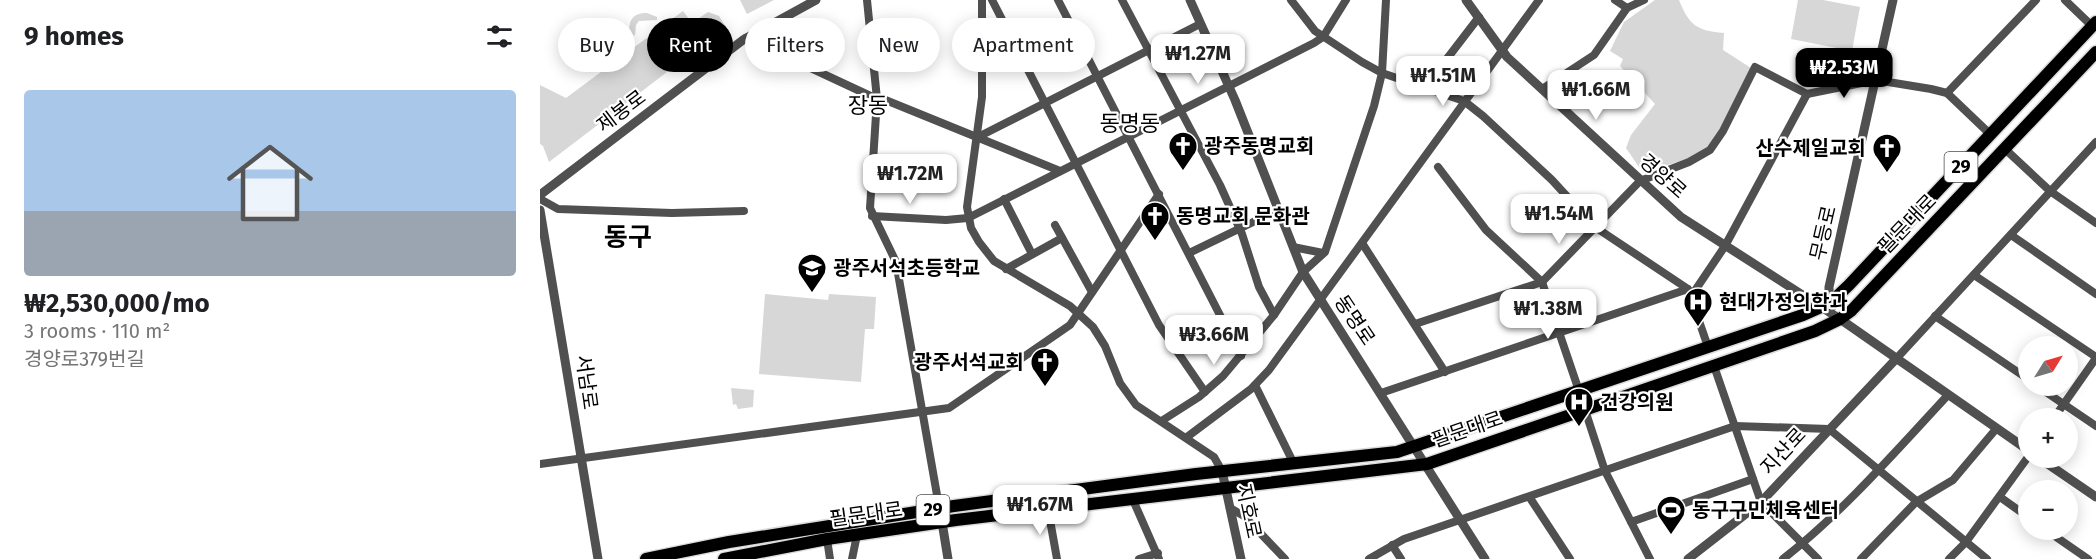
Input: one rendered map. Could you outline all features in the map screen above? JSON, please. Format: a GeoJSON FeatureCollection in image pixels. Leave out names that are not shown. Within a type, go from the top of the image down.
{"type":"FeatureCollection","features":[{"type":"Feature","properties":{"kind":"main road","name":"필문대로"},"geometry":{"type":"LineString","coordinates":[[646,559],[729,542],[939,509],[1222,471],[1397,452],[1827,306],[2094,24]]}},
{"type":"Feature","properties":{"kind":"main road","name":"필문대로"},"geometry":{"type":"LineString","coordinates":[[724,559],[827,539],[942,522],[1133,500],[1225,486],[1427,464],[1714,366],[1840,319],[1860,301],[2096,52]]}},
{"type":"Feature","properties":{"kind":"street","name":"제봉로"},"geometry":{"type":"LineString","coordinates":[[783,18],[816,0]]}},
{"type":"Feature","properties":{"kind":"street"},"geometry":{"type":"LineString","coordinates":[[867,0],[877,99],[870,208],[896,262],[948,559]]}},
{"type":"Feature","properties":{"kind":"street"},"geometry":{"type":"LineString","coordinates":[[982,0],[980,25],[983,78],[978,136],[967,207],[968,218],[978,243],[987,254],[1006,269],[1079,313],[1101,338],[1128,396],[1136,405],[1162,420],[1214,457],[1222,471]]}},
{"type":"Feature","properties":{"kind":"street"},"geometry":{"type":"LineString","coordinates":[[992,0],[1078,162],[1164,334],[1205,392]]}},
{"type":"Feature","properties":{"kind":"street"},"geometry":{"type":"LineString","coordinates":[[1058,0],[1240,356]]}},
{"type":"Feature","properties":{"kind":"street"},"geometry":{"type":"LineString","coordinates":[[1122,0],[1239,227],[1259,287],[1274,315]]}},
{"type":"Feature","properties":{"kind":"street","name":"동명로"},"geometry":{"type":"LineString","coordinates":[[1190,0],[1228,84],[1303,272],[1415,445],[1485,559]]}},
{"type":"Feature","properties":{"kind":"street"},"geometry":{"type":"LineString","coordinates":[[1291,0],[1310,26],[1323,37],[1382,73],[1430,88],[1464,102],[1513,142],[1595,227],[1690,292],[1708,347]]}},
{"type":"Feature","properties":{"kind":"street"},"geometry":{"type":"LineString","coordinates":[[872,216],[946,220],[968,218],[1323,37],[1346,0]]}},
{"type":"Feature","properties":{"kind":"street"},"geometry":{"type":"LineString","coordinates":[[1162,420],[1205,392],[1240,356],[1274,315],[1303,272],[1323,253],[1374,106],[1382,73],[1386,0]]}},
{"type":"Feature","properties":{"kind":"street","name":"경양로"},"geometry":{"type":"LineString","coordinates":[[1466,0],[1512,62],[1681,217],[1725,246],[1827,306],[1840,319]]}},
{"type":"Feature","properties":{"kind":"street"},"geometry":{"type":"LineString","coordinates":[[1187,437],[1256,384],[1539,0]]}},
{"type":"Feature","properties":{"kind":"street"},"geometry":{"type":"LineString","coordinates":[[1615,0],[1627,8]]}},
{"type":"Feature","properties":{"kind":"street"},"geometry":{"type":"LineString","coordinates":[[1542,89],[1594,55],[1627,8],[1644,0]]}},
{"type":"Feature","properties":{"kind":"street","name":"무등로"},"geometry":{"type":"LineString","coordinates":[[1827,306],[1829,287],[1893,0]]}},
{"type":"Feature","properties":{"kind":"street"},"geometry":{"type":"LineString","coordinates":[[1947,93],[2036,0]]}},
{"type":"Feature","properties":{"kind":"street"},"geometry":{"type":"LineString","coordinates":[[2065,0],[2094,24]]}},
{"type":"Feature","properties":{"kind":"street"},"geometry":{"type":"LineString","coordinates":[[1430,88],[1479,17]]}},
{"type":"Feature","properties":{"kind":"street"},"geometry":{"type":"LineString","coordinates":[[978,136],[1200,24]]}},
{"type":"Feature","properties":{"kind":"street","name":"제봉로"},"geometry":{"type":"LineString","coordinates":[[540,197],[745,39]]}},
{"type":"Feature","properties":{"kind":"street"},"geometry":{"type":"LineString","coordinates":[[1415,324],[1542,282],[1640,181],[1710,150],[1723,131],[1755,67],[1807,94],[1876,80],[1947,93],[1991,135]]}},
{"type":"Feature","properties":{"kind":"street"},"geometry":{"type":"LineString","coordinates":[[819,72],[877,99],[884,99],[1060,171]]}},
{"type":"Feature","properties":{"kind":"street"},"geometry":{"type":"LineString","coordinates":[[1381,393],[1690,292],[1725,246],[1807,94]]}},
{"type":"Feature","properties":{"kind":"street"},"geometry":{"type":"LineString","coordinates":[[1896,359],[2096,142]]}},
{"type":"Feature","properties":{"kind":"street"},"geometry":{"type":"LineString","coordinates":[[2005,149],[2050,191],[2096,223]]}},
{"type":"Feature","properties":{"kind":"street"},"geometry":{"type":"LineString","coordinates":[[1438,167],[1486,230],[1542,282],[1579,391]]}},
{"type":"Feature","properties":{"kind":"street"},"geometry":{"type":"LineString","coordinates":[[540,464],[921,411],[943,410],[958,405],[1061,334],[1079,313],[1159,194]]}},
{"type":"Feature","properties":{"kind":"street"},"geometry":{"type":"LineString","coordinates":[[540,197],[558,209],[672,213],[744,211]]}},
{"type":"Feature","properties":{"kind":"street"},"geometry":{"type":"LineString","coordinates":[[1004,199],[1032,254]]}},
{"type":"Feature","properties":{"kind":"street","name":"서남로"},"geometry":{"type":"LineString","coordinates":[[540,210],[598,559]]}},
{"type":"Feature","properties":{"kind":"street"},"geometry":{"type":"LineString","coordinates":[[1189,254],[1239,227],[1278,210]]}},
{"type":"Feature","properties":{"kind":"street"},"geometry":{"type":"LineString","coordinates":[[1055,225],[1092,292]]}},
{"type":"Feature","properties":{"kind":"street"},"geometry":{"type":"LineString","coordinates":[[2011,235],[2096,294]]}},
{"type":"Feature","properties":{"kind":"street"},"geometry":{"type":"LineString","coordinates":[[1006,269],[1062,238]]}},
{"type":"Feature","properties":{"kind":"street"},"geometry":{"type":"LineString","coordinates":[[1362,243],[1444,372]]}},
{"type":"Feature","properties":{"kind":"street"},"geometry":{"type":"LineString","coordinates":[[1293,247],[1323,253]]}},
{"type":"Feature","properties":{"kind":"street"},"geometry":{"type":"LineString","coordinates":[[1974,275],[2096,358],[2061,408]]}},
{"type":"Feature","properties":{"kind":"street"},"geometry":{"type":"LineString","coordinates":[[1935,316],[2018,372]]}},
{"type":"Feature","properties":{"kind":"street"},"geometry":{"type":"LineString","coordinates":[[1840,319],[2018,443]]}},
{"type":"Feature","properties":{"kind":"street","name":"지산로"},"geometry":{"type":"LineString","coordinates":[[1688,559],[1761,502],[1896,359]]}},
{"type":"Feature","properties":{"kind":"street"},"geometry":{"type":"LineString","coordinates":[[1714,366],[1761,502],[1818,559]]}},
{"type":"Feature","properties":{"kind":"street"},"geometry":{"type":"LineString","coordinates":[[1256,384],[1294,464]]}},
{"type":"Feature","properties":{"kind":"street"},"geometry":{"type":"LineString","coordinates":[[1783,559],[1803,543],[1877,470],[1948,395]]}},
{"type":"Feature","properties":{"kind":"street"},"geometry":{"type":"LineString","coordinates":[[2052,396],[2096,426]]}},
{"type":"Feature","properties":{"kind":"street"},"geometry":{"type":"LineString","coordinates":[[1585,410],[1605,471],[1650,559]]}},
{"type":"Feature","properties":{"kind":"street"},"geometry":{"type":"LineString","coordinates":[[1370,559],[1392,545],[1735,426],[1829,429],[1987,559]]}},
{"type":"Feature","properties":{"kind":"street"},"geometry":{"type":"LineString","coordinates":[[1861,559],[1916,502],[1953,480],[1996,429]]}},
{"type":"Feature","properties":{"kind":"street"},"geometry":{"type":"LineString","coordinates":[[1949,559],[1966,542],[2020,468]]}},
{"type":"Feature","properties":{"kind":"street"},"geometry":{"type":"LineString","coordinates":[[2054,468],[2096,496]]}},
{"type":"Feature","properties":{"kind":"street","name":"지호로"},"geometry":{"type":"LineString","coordinates":[[1222,471],[1240,559]]}},
{"type":"Feature","properties":{"kind":"street"},"geometry":{"type":"LineString","coordinates":[[1631,522],[1753,479]]}},
{"type":"Feature","properties":{"kind":"street"},"geometry":{"type":"LineString","coordinates":[[2000,497],[2018,510]]}},
{"type":"Feature","properties":{"kind":"street"},"geometry":{"type":"LineString","coordinates":[[1530,498],[1570,559]]}},
{"type":"Feature","properties":{"kind":"street"},"geometry":{"type":"LineString","coordinates":[[1133,500],[1158,556],[1139,559]]}},
{"type":"Feature","properties":{"kind":"street"},"geometry":{"type":"LineString","coordinates":[[1230,508],[1244,516],[1285,559]]}},
{"type":"Feature","properties":{"kind":"street"},"geometry":{"type":"LineString","coordinates":[[1048,509],[1057,559]]}},
{"type":"Feature","properties":{"kind":"street"},"geometry":{"type":"LineString","coordinates":[[852,559],[857,535]]}},
{"type":"Feature","properties":{"kind":"street"},"geometry":{"type":"LineString","coordinates":[[827,539],[830,559]]}},
{"type":"Feature","properties":{"kind":"street"},"geometry":{"type":"LineString","coordinates":[[2060,540],[2088,559]]}},
{"type":"Feature","properties":{"kind":"street"},"geometry":{"type":"LineString","coordinates":[[1392,545],[1401,559]]}},
{"type":"Feature","properties":{"kind":"shaded area"},"geometry":{"type":"Polygon","coordinates":[[[740,0],[774,0],[747,14],[740,0]]]}},
{"type":"Feature","properties":{"kind":"shaded area"},"geometry":{"type":"Polygon","coordinates":[[[1655,0],[1679,0],[1686,15],[1695,25],[1707,31],[1724,33],[1723,50],[1751,68],[1718,134],[1707,149],[1696,156],[1643,173],[1626,148],[1631,135],[1655,104],[1620,66],[1623,59],[1610,51],[1624,22],[1655,0]]]}},
{"type":"Feature","properties":{"kind":"shaded area"},"geometry":{"type":"Polygon","coordinates":[[[1798,0],[1823,0],[1860,7],[1852,51],[1791,39],[1798,0]]]}},
{"type":"Feature","properties":{"kind":"shaded area"},"geometry":{"type":"Polygon","coordinates":[[[683,11],[688,18],[674,18],[683,11]]]}},
{"type":"Feature","properties":{"kind":"shaded area"},"geometry":{"type":"Polygon","coordinates":[[[708,12],[720,18],[699,18],[708,12]]]}},
{"type":"Feature","properties":{"kind":"shaded area"},"geometry":{"type":"Polygon","coordinates":[[[641,13],[657,18],[639,21],[635,35],[635,18],[633,18],[641,13]]]}},
{"type":"Feature","properties":{"kind":"shaded area"},"geometry":{"type":"Polygon","coordinates":[[[647,38],[647,72],[667,72],[549,162],[540,144],[540,85],[566,98],[601,72],[635,72],[635,47],[647,38]]]}},
{"type":"Feature","properties":{"kind":"shaded area"},"geometry":{"type":"Polygon","coordinates":[[[765,294],[828,300],[829,294],[876,297],[874,329],[865,329],[861,382],[759,374],[765,294]]]}},
{"type":"Feature","properties":{"kind":"shaded area"},"geometry":{"type":"Polygon","coordinates":[[[731,388],[754,390],[753,407],[738,409],[736,404],[733,405],[731,388]]]}},
{"type":"Feature","properties":{"kind":"place","name":"광주동명교회"},"geometry":{"type":"Point","coordinates":[1183,172]}},
{"type":"Feature","properties":{"kind":"place","name":"산수제일교회"},"geometry":{"type":"Point","coordinates":[1887,174]}},
{"type":"Feature","properties":{"kind":"place","name":"동명교회 문화관"},"geometry":{"type":"Point","coordinates":[1155,242]}},
{"type":"Feature","properties":{"kind":"place","name":"광주서석초등학교"},"geometry":{"type":"Point","coordinates":[812,294]}},
{"type":"Feature","properties":{"kind":"place","name":"현대가정의학과"},"geometry":{"type":"Point","coordinates":[1698,328]}},
{"type":"Feature","properties":{"kind":"place","name":"광주서석교회"},"geometry":{"type":"Point","coordinates":[1045,388]}},
{"type":"Feature","properties":{"kind":"place","name":"건강의원"},"geometry":{"type":"Point","coordinates":[1579,428]}},
{"type":"Feature","properties":{"kind":"place","name":"동구구민체육센터"},"geometry":{"type":"Point","coordinates":[1671,536]}},
{"type":"Feature","properties":{"kind":"district","name":"장동"},"geometry":{"type":"Point","coordinates":[868,105]}},
{"type":"Feature","properties":{"kind":"district","name":"동명동"},"geometry":{"type":"Point","coordinates":[1130,123]}},
{"type":"Feature","properties":{"kind":"district","name":"동구"},"geometry":{"type":"Point","coordinates":[628,237]}}]}
